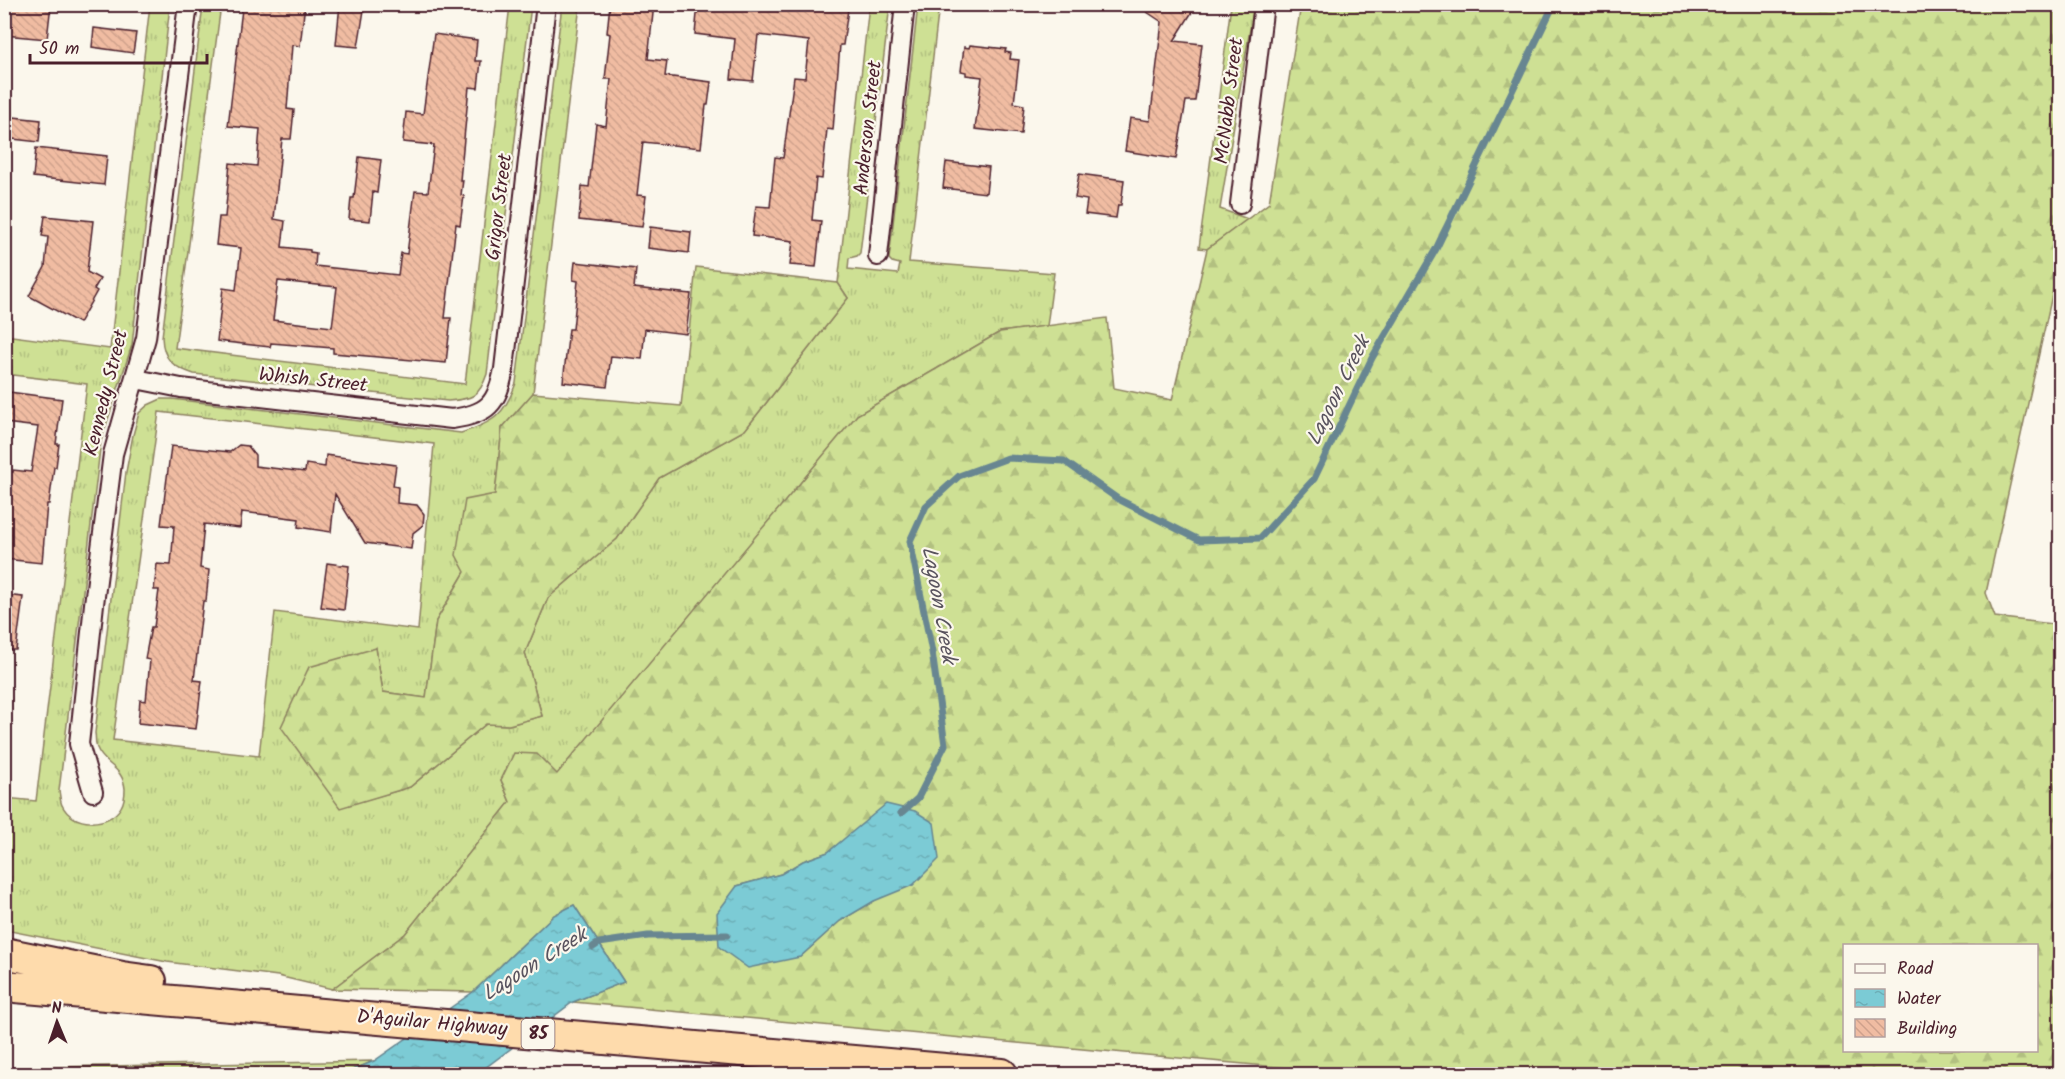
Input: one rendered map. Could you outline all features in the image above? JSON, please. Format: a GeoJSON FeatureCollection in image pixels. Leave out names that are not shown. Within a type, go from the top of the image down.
{"type":"FeatureCollection","features":[{"type":"Feature","properties":{"kind":"highway"},"geometry":{"type":"LineString","coordinates":[[4,953],[122,977],[214,990],[244,1017]]}},
{"type":"Feature","properties":{"kind":"highway","name":"D'Aguilar Highway"},"geometry":{"type":"LineString","coordinates":[[6,1001],[822,1059],[1002,1074]]}},
{"type":"Feature","properties":{"kind":"highway","name":"D'Aguilar Highway"},"geometry":{"type":"LineString","coordinates":[[244,1017],[785,1074]]}},
{"type":"Feature","properties":{"kind":"street","name":"Kennedy Street"},"geometry":{"type":"LineString","coordinates":[[93,792],[79,744],[81,714],[113,454],[146,338],[188,4]]}},
{"type":"Feature","properties":{"kind":"street","name":"Grigor Street"},"geometry":{"type":"LineString","coordinates":[[485,410],[500,390],[504,369],[546,4]]}},
{"type":"Feature","properties":{"kind":"street","name":"Anderson Street"},"geometry":{"type":"LineString","coordinates":[[878,256],[905,4]]}},
{"type":"Feature","properties":{"kind":"street","name":"McNabb Street"},"geometry":{"type":"LineString","coordinates":[[1240,204],[1264,4]]}},
{"type":"Feature","properties":{"kind":"street","name":"Whish Street"},"geometry":{"type":"LineString","coordinates":[[136,379],[181,388],[452,419],[469,417],[485,410]]}},
{"type":"Feature","properties":{"kind":"green space"},"geometry":{"type":"Polygon","coordinates":[[[150,5],[170,5],[132,345],[101,441],[59,791],[61,803],[67,812],[74,818],[91,822],[108,819],[115,814],[125,796],[124,781],[100,754],[96,746],[95,733],[126,472],[139,413],[148,405],[161,399],[172,399],[461,433],[482,425],[496,416],[507,403],[516,383],[562,5],[580,5],[533,393],[502,428],[495,494],[465,572],[436,621],[426,698],[383,692],[376,648],[316,773],[340,807],[410,787],[486,724],[509,725],[542,716],[525,653],[548,598],[617,539],[659,478],[745,430],[848,298],[838,283],[869,5],[890,5],[860,253],[849,258],[848,269],[898,274],[900,264],[889,259],[918,5],[939,5],[909,262],[1054,273],[1047,326],[1000,332],[857,415],[557,775],[501,780],[510,802],[405,934],[332,989],[278,976],[167,962],[5,930],[5,798],[36,801],[87,384],[5,374],[5,335],[110,349],[150,5]],[[159,412],[113,740],[259,756],[275,612],[418,630],[434,444],[159,412]]]}},
{"type":"Feature","properties":{"kind":"green space"},"geometry":{"type":"Polygon","coordinates":[[[203,5],[221,5],[175,348],[465,384],[510,5],[531,5],[487,374],[481,388],[473,396],[448,401],[194,374],[170,362],[164,352],[162,337],[203,5]]]}},
{"type":"Feature","properties":{"kind":"green space"},"geometry":{"type":"Polygon","coordinates":[[[1231,5],[1254,5],[1220,209],[1248,219],[1207,249],[1199,248],[1231,5]]]}},
{"type":"Feature","properties":{"kind":"green space"},"geometry":{"type":"Polygon","coordinates":[[[1301,5],[2060,5],[2060,259],[1986,593],[1995,617],[2060,625],[2060,1074],[1325,1074],[1288,1068],[573,1002],[624,982],[574,905],[554,915],[473,992],[332,989],[405,934],[510,802],[501,780],[514,753],[537,754],[557,774],[857,415],[1000,332],[1107,318],[1114,388],[1172,400],[1207,249],[1269,203],[1301,5]],[[828,852],[803,861],[781,874],[737,886],[800,957],[840,921],[874,901],[828,852]]]}},
{"type":"Feature","properties":{"kind":"green space"},"geometry":{"type":"Polygon","coordinates":[[[696,267],[838,283],[848,298],[745,430],[659,478],[617,539],[548,598],[525,653],[542,716],[509,725],[486,724],[410,787],[340,808],[281,727],[309,667],[376,648],[383,692],[426,698],[436,621],[465,572],[456,555],[465,500],[495,494],[502,428],[533,393],[681,406],[696,267]]]}},
{"type":"Feature","properties":{"kind":"green space"},"geometry":{"type":"Polygon","coordinates":[[[374,1061],[343,1074],[5,1074],[4,1068],[374,1061]]]}},
{"type":"Feature","properties":{"kind":"water"},"geometry":{"type":"Polygon","coordinates":[[[886,804],[915,811],[934,823],[939,859],[913,885],[874,901],[840,921],[800,957],[748,968],[719,947],[717,913],[737,886],[781,874],[803,861],[828,852],[886,804]]]}},
{"type":"Feature","properties":{"kind":"water"},"geometry":{"type":"Polygon","coordinates":[[[574,905],[624,982],[573,1002],[477,1074],[343,1074],[374,1061],[473,992],[554,915],[574,905]]]}},
{"type":"Feature","properties":{"kind":"building"},"geometry":{"type":"Polygon","coordinates":[[[4,4],[51,4],[47,39],[4,35],[4,4]]]}},
{"type":"Feature","properties":{"kind":"building"},"geometry":{"type":"Polygon","coordinates":[[[245,4],[305,4],[300,46],[292,45],[287,109],[294,110],[291,139],[282,139],[274,219],[285,221],[282,247],[310,250],[316,253],[315,266],[398,275],[401,253],[407,254],[415,191],[428,192],[434,145],[403,142],[406,112],[423,114],[434,34],[477,40],[475,61],[481,61],[478,88],[469,87],[460,180],[463,180],[461,195],[464,196],[460,225],[456,224],[445,318],[451,318],[446,363],[333,353],[333,348],[271,343],[270,347],[217,341],[223,288],[236,290],[241,248],[216,245],[219,217],[225,217],[230,163],[257,166],[260,129],[228,126],[242,9],[245,9],[245,4]],[[278,281],[273,320],[332,327],[337,287],[278,281]]]}},
{"type":"Feature","properties":{"kind":"building"},"geometry":{"type":"Polygon","coordinates":[[[340,4],[365,4],[358,47],[336,45],[340,4]]]}},
{"type":"Feature","properties":{"kind":"building"},"geometry":{"type":"Polygon","coordinates":[[[610,4],[654,4],[648,59],[667,61],[665,76],[711,82],[701,148],[643,142],[637,195],[646,196],[642,227],[579,220],[582,186],[589,187],[596,124],[606,126],[611,79],[605,79],[610,34],[607,33],[610,4]]]}},
{"type":"Feature","properties":{"kind":"building"},"geometry":{"type":"Polygon","coordinates":[[[698,4],[814,4],[848,9],[843,45],[840,45],[833,130],[827,129],[822,179],[816,178],[812,220],[821,221],[816,267],[790,265],[793,241],[752,236],[756,206],[770,207],[775,157],[783,158],[794,77],[805,78],[809,41],[758,35],[753,81],[731,79],[735,39],[695,34],[698,4]]]}},
{"type":"Feature","properties":{"kind":"building"},"geometry":{"type":"Polygon","coordinates":[[[1135,4],[1197,4],[1174,41],[1202,44],[1195,101],[1186,101],[1176,159],[1125,151],[1130,118],[1150,121],[1162,22],[1135,4]]]}},
{"type":"Feature","properties":{"kind":"building"},"geometry":{"type":"Polygon","coordinates":[[[94,28],[136,33],[133,53],[92,47],[94,28]]]}},
{"type":"Feature","properties":{"kind":"building"},"geometry":{"type":"Polygon","coordinates":[[[970,45],[1006,49],[1005,52],[1011,53],[1010,59],[1019,60],[1014,103],[1024,105],[1021,134],[975,129],[982,77],[966,75],[966,72],[961,71],[964,47],[969,48],[970,45]]]}},
{"type":"Feature","properties":{"kind":"building"},"geometry":{"type":"Polygon","coordinates":[[[4,116],[41,120],[39,142],[4,138],[4,116]]]}},
{"type":"Feature","properties":{"kind":"building"},"geometry":{"type":"Polygon","coordinates":[[[36,148],[107,156],[104,185],[33,177],[36,148]]]}},
{"type":"Feature","properties":{"kind":"building"},"geometry":{"type":"Polygon","coordinates":[[[359,157],[381,160],[377,193],[373,192],[370,221],[349,219],[359,157]]]}},
{"type":"Feature","properties":{"kind":"building"},"geometry":{"type":"Polygon","coordinates":[[[946,162],[989,167],[986,193],[943,188],[946,162]]]}},
{"type":"Feature","properties":{"kind":"building"},"geometry":{"type":"Polygon","coordinates":[[[1079,174],[1124,180],[1121,205],[1118,205],[1116,218],[1085,214],[1087,200],[1075,198],[1079,174]]]}},
{"type":"Feature","properties":{"kind":"building"},"geometry":{"type":"Polygon","coordinates":[[[45,216],[93,221],[87,272],[100,279],[94,289],[97,291],[79,323],[29,296],[45,267],[48,237],[42,236],[45,216]]]}},
{"type":"Feature","properties":{"kind":"building"},"geometry":{"type":"Polygon","coordinates":[[[650,227],[691,232],[689,253],[648,248],[650,227]]]}},
{"type":"Feature","properties":{"kind":"building"},"geometry":{"type":"Polygon","coordinates":[[[575,262],[636,269],[634,288],[691,294],[686,334],[645,329],[642,359],[611,356],[607,387],[563,382],[569,329],[573,329],[578,281],[573,280],[575,262]]]}},
{"type":"Feature","properties":{"kind":"building"},"geometry":{"type":"Polygon","coordinates":[[[9,392],[62,399],[56,444],[59,444],[49,504],[47,504],[42,563],[4,559],[4,503],[8,472],[13,472],[13,470],[31,472],[38,427],[5,423],[9,392]]]}},
{"type":"Feature","properties":{"kind":"building"},"geometry":{"type":"Polygon","coordinates":[[[239,445],[248,446],[255,455],[255,466],[305,472],[306,464],[325,467],[326,455],[396,465],[393,486],[398,487],[397,503],[417,505],[424,514],[423,525],[413,533],[411,549],[365,543],[335,494],[331,532],[298,527],[299,519],[242,512],[240,528],[204,524],[200,568],[209,570],[194,680],[202,681],[196,729],[138,723],[140,700],[146,701],[150,660],[145,659],[151,627],[154,627],[159,590],[154,590],[157,564],[171,565],[174,526],[161,525],[171,446],[230,452],[239,445]]]}},
{"type":"Feature","properties":{"kind":"building"},"geometry":{"type":"Polygon","coordinates":[[[327,563],[349,566],[344,610],[321,607],[327,563]]]}},
{"type":"Feature","properties":{"kind":"building"},"geometry":{"type":"Polygon","coordinates":[[[4,595],[23,597],[16,650],[4,650],[4,595]]]}},
{"type":"Feature","properties":{"kind":"waterway","name":"Lagoon Creek"},"geometry":{"type":"LineString","coordinates":[[901,813],[918,798],[945,745],[932,652],[910,541],[926,506],[959,476],[1008,458],[1064,461],[1118,499],[1199,540],[1260,538],[1314,479],[1372,358],[1436,249],[1554,4]]}},
{"type":"Feature","properties":{"kind":"waterway","name":"Lagoon Creek"},"geometry":{"type":"LineString","coordinates":[[593,947],[599,943],[648,936],[727,935]]}}]}
